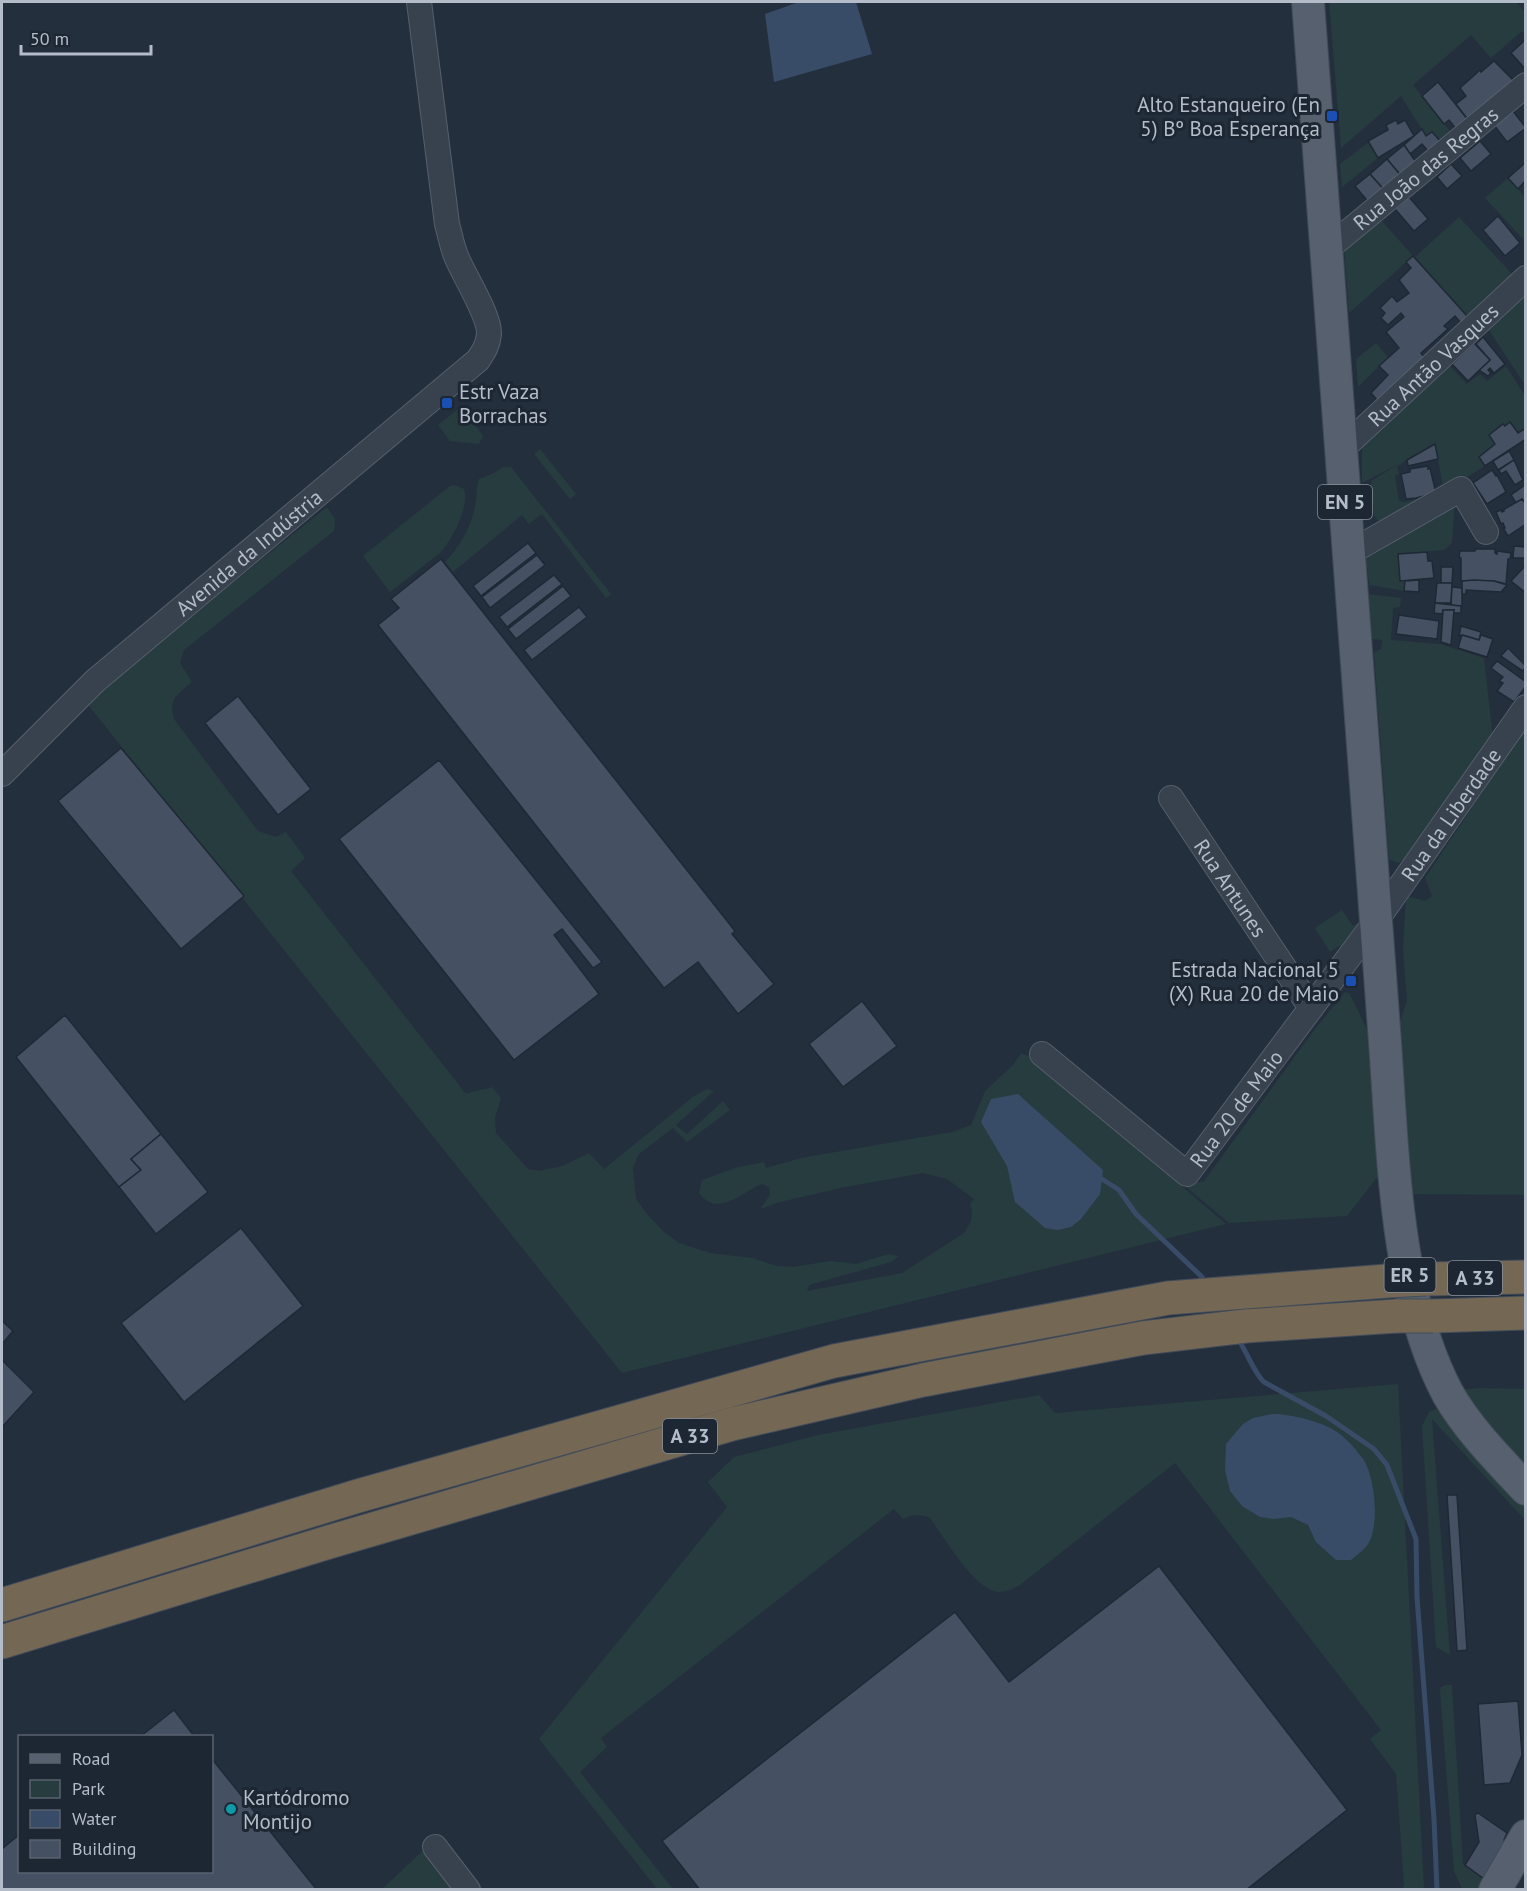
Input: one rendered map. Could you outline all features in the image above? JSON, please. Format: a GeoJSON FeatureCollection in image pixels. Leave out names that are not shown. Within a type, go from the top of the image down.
{"type":"FeatureCollection","features":[{"type":"Feature","properties":{"kind":"highway","name":"A 33"},"geometry":{"type":"LineString","coordinates":[[2,1605],[358,1496],[834,1361],[1168,1298],[1387,1281],[1526,1277]]}},
{"type":"Feature","properties":{"kind":"highway","name":"A 33"},"geometry":{"type":"LineString","coordinates":[[2,1642],[329,1542],[732,1424],[923,1380],[1143,1338],[1235,1327],[1397,1316],[1526,1313]]}},
{"type":"Feature","properties":{"kind":"main road","name":"EN 5"},"geometry":{"type":"LineString","coordinates":[[1308,2],[1377,921]]}},
{"type":"Feature","properties":{"kind":"main road","name":"ER 5"},"geometry":{"type":"LineString","coordinates":[[1377,921],[1397,1189],[1405,1252],[1419,1319],[1437,1372],[1452,1401],[1473,1431],[1526,1489]]}},
{"type":"Feature","properties":{"kind":"main road"},"geometry":{"type":"LineString","coordinates":[[1495,1890],[1526,1836]]}},
{"type":"Feature","properties":{"kind":"main road"},"geometry":{"type":"LineString","coordinates":[[1503,1890],[1526,1854]]}},
{"type":"Feature","properties":{"kind":"street","name":"Avenida da Indústria"},"geometry":{"type":"LineString","coordinates":[[2,774],[95,681],[478,360],[487,347],[489,332],[485,314],[469,286],[456,255],[447,224],[419,2]]}},
{"type":"Feature","properties":{"kind":"street","name":"Rua João das Regras"},"geometry":{"type":"LineString","coordinates":[[1326,250],[1526,85]]}},
{"type":"Feature","properties":{"kind":"street","name":"Rua Antão Vasques"},"geometry":{"type":"LineString","coordinates":[[1341,449],[1526,278]]}},
{"type":"Feature","properties":{"kind":"street"},"geometry":{"type":"LineString","coordinates":[[1349,553],[1461,489],[1486,532]]}},
{"type":"Feature","properties":{"kind":"street","name":"Rua da Liberdade"},"geometry":{"type":"LineString","coordinates":[[1377,921],[1526,707]]}},
{"type":"Feature","properties":{"kind":"street","name":"Rua Antunes"},"geometry":{"type":"LineString","coordinates":[[1171,798],[1311,1008]]}},
{"type":"Feature","properties":{"kind":"street","name":"Rua 20 de Maio"},"geometry":{"type":"LineString","coordinates":[[1042,1054],[1187,1174],[1377,921]]}},
{"type":"Feature","properties":{"kind":"street"},"geometry":{"type":"LineString","coordinates":[[435,1847],[468,1890]]}},
{"type":"Feature","properties":{"kind":"green space"},"geometry":{"type":"Polygon","coordinates":[[[1329,2],[1516,2],[1525,12],[1525,34],[1522,31],[1491,58],[1471,35],[1413,85],[1454,136],[1443,146],[1432,132],[1426,136],[1401,96],[1341,148],[1329,2]]]}},
{"type":"Feature","properties":{"kind":"green space"},"geometry":{"type":"Polygon","coordinates":[[[1369,142],[1378,158],[1342,187],[1340,164],[1369,142]]]}},
{"type":"Feature","properties":{"kind":"green space"},"geometry":{"type":"Polygon","coordinates":[[[1508,178],[1525,197],[1525,241],[1485,198],[1508,178]]]}},
{"type":"Feature","properties":{"kind":"green space"},"geometry":{"type":"Polygon","coordinates":[[[1459,217],[1512,274],[1467,316],[1415,257],[1459,217]]]}},
{"type":"Feature","properties":{"kind":"green space"},"geometry":{"type":"Polygon","coordinates":[[[1381,220],[1413,256],[1349,313],[1344,248],[1381,220]]]}},
{"type":"Feature","properties":{"kind":"green space"},"geometry":{"type":"Polygon","coordinates":[[[1525,290],[1525,385],[1487,327],[1525,290]]]}},
{"type":"Feature","properties":{"kind":"green space"},"geometry":{"type":"Polygon","coordinates":[[[1376,343],[1388,357],[1358,387],[1356,359],[1376,343]]]}},
{"type":"Feature","properties":{"kind":"green space"},"geometry":{"type":"Polygon","coordinates":[[[1448,364],[1467,384],[1480,374],[1487,381],[1506,366],[1525,396],[1525,428],[1518,433],[1510,422],[1505,426],[1503,424],[1489,435],[1495,444],[1479,457],[1485,466],[1444,491],[1435,445],[1407,459],[1397,467],[1399,474],[1395,476],[1399,501],[1422,498],[1381,524],[1374,516],[1371,481],[1399,464],[1362,483],[1362,440],[1448,364]]]}},
{"type":"Feature","properties":{"kind":"green space"},"geometry":{"type":"Polygon","coordinates":[[[462,406],[483,436],[479,444],[450,441],[438,425],[462,406]]]}},
{"type":"Feature","properties":{"kind":"green space"},"geometry":{"type":"Polygon","coordinates":[[[540,449],[576,494],[570,499],[534,454],[540,449]]]}},
{"type":"Feature","properties":{"kind":"green space"},"geometry":{"type":"Polygon","coordinates":[[[503,467],[511,467],[611,594],[606,598],[542,514],[529,524],[522,515],[453,572],[445,562],[464,537],[475,507],[479,479],[503,467]]]}},
{"type":"Feature","properties":{"kind":"green space"},"geometry":{"type":"Polygon","coordinates":[[[455,485],[464,489],[465,496],[459,522],[450,540],[440,553],[390,592],[363,556],[450,486],[455,485]]]}},
{"type":"Feature","properties":{"kind":"green space"},"geometry":{"type":"Polygon","coordinates":[[[1455,502],[1452,543],[1444,550],[1398,554],[1400,581],[1405,581],[1404,591],[1369,585],[1365,549],[1455,502]]]}},
{"type":"Feature","properties":{"kind":"green space"},"geometry":{"type":"Polygon","coordinates":[[[327,507],[335,519],[334,531],[184,650],[180,663],[192,682],[173,702],[174,719],[258,831],[276,837],[286,832],[305,858],[291,871],[466,1094],[492,1087],[501,1098],[495,1118],[496,1133],[528,1169],[539,1171],[562,1166],[589,1153],[604,1169],[694,1096],[707,1089],[714,1091],[676,1125],[687,1134],[723,1101],[730,1110],[687,1142],[673,1128],[639,1154],[633,1168],[636,1199],[664,1232],[679,1243],[710,1253],[752,1258],[777,1266],[792,1267],[831,1261],[856,1264],[888,1254],[899,1256],[891,1262],[809,1285],[807,1291],[902,1273],[964,1233],[971,1221],[970,1204],[974,1199],[947,1179],[923,1173],[845,1187],[760,1209],[770,1195],[769,1187],[762,1184],[721,1204],[706,1200],[699,1193],[702,1180],[738,1167],[764,1162],[766,1168],[801,1158],[952,1132],[971,1125],[985,1091],[1013,1065],[1021,1053],[1029,1056],[1226,1224],[622,1373],[85,701],[327,507]]]}},
{"type":"Feature","properties":{"kind":"green space"},"geometry":{"type":"Polygon","coordinates":[[[1368,594],[1401,598],[1400,607],[1393,608],[1391,640],[1440,644],[1484,658],[1493,738],[1411,856],[1398,863],[1389,859],[1374,652],[1381,649],[1382,640],[1372,639],[1368,594]]]}},
{"type":"Feature","properties":{"kind":"green space"},"geometry":{"type":"Polygon","coordinates":[[[1525,728],[1525,1195],[1410,1194],[1396,1035],[1407,1000],[1403,949],[1406,896],[1426,901],[1432,896],[1425,878],[1525,728]]]}},
{"type":"Feature","properties":{"kind":"green space"},"geometry":{"type":"Polygon","coordinates":[[[1342,910],[1353,926],[1359,923],[1359,925],[1341,949],[1339,946],[1330,952],[1315,928],[1342,910]]]}},
{"type":"Feature","properties":{"kind":"green space"},"geometry":{"type":"Polygon","coordinates":[[[1345,992],[1350,994],[1370,1036],[1379,1175],[1347,1216],[1229,1223],[1179,1181],[1190,1184],[1204,1181],[1315,1029],[1345,992]]]}},
{"type":"Feature","properties":{"kind":"green space"},"geometry":{"type":"Polygon","coordinates":[[[1398,1384],[1424,1889],[1402,1889],[1404,1885],[1396,1774],[1370,1739],[1381,1730],[1175,1463],[1020,1585],[1004,1591],[994,1591],[977,1580],[930,1518],[916,1515],[903,1519],[894,1509],[601,1738],[607,1747],[580,1772],[673,1889],[657,1889],[539,1739],[727,1507],[708,1482],[734,1457],[818,1435],[1039,1395],[1055,1413],[1398,1384]]]}},
{"type":"Feature","properties":{"kind":"green space"},"geometry":{"type":"Polygon","coordinates":[[[1525,1389],[1525,1473],[1459,1390],[1525,1389]]]}},
{"type":"Feature","properties":{"kind":"green space"},"geometry":{"type":"Polygon","coordinates":[[[1436,1409],[1444,1412],[1525,1505],[1525,1520],[1432,1419],[1450,1655],[1436,1647],[1422,1426],[1429,1412],[1436,1409]]]}},
{"type":"Feature","properties":{"kind":"green space"},"geometry":{"type":"Polygon","coordinates":[[[1452,1685],[1463,1864],[1487,1881],[1482,1889],[1462,1889],[1454,1871],[1440,1692],[1441,1687],[1452,1685]]]}},
{"type":"Feature","properties":{"kind":"green space"},"geometry":{"type":"Polygon","coordinates":[[[430,1844],[465,1890],[381,1890],[430,1844]]]}},
{"type":"Feature","properties":{"kind":"water"},"geometry":{"type":"Polygon","coordinates":[[[799,2],[856,2],[872,54],[774,82],[765,14],[799,2]]]}},
{"type":"Feature","properties":{"kind":"water"},"geometry":{"type":"Polygon","coordinates":[[[1018,1094],[1103,1170],[1100,1194],[1081,1219],[1071,1227],[1058,1230],[1045,1228],[1015,1202],[1007,1166],[981,1122],[991,1099],[1018,1094]]]}},
{"type":"Feature","properties":{"kind":"water"},"geometry":{"type":"Polygon","coordinates":[[[1272,1414],[1289,1415],[1327,1426],[1344,1437],[1363,1459],[1371,1477],[1373,1489],[1374,1526],[1368,1544],[1351,1560],[1336,1560],[1316,1542],[1308,1525],[1291,1517],[1274,1519],[1260,1517],[1242,1506],[1230,1491],[1225,1470],[1226,1444],[1243,1424],[1253,1418],[1272,1414]]]}},
{"type":"Feature","properties":{"kind":"building"},"geometry":{"type":"Polygon","coordinates":[[[1526,39],[1526,70],[1511,53],[1526,39]]]}},
{"type":"Feature","properties":{"kind":"building"},"geometry":{"type":"Polygon","coordinates":[[[1494,61],[1514,81],[1468,120],[1456,104],[1466,96],[1460,88],[1494,61]]]}},
{"type":"Feature","properties":{"kind":"building"},"geometry":{"type":"Polygon","coordinates":[[[1438,82],[1468,120],[1457,130],[1449,120],[1444,124],[1422,96],[1438,82]]]}},
{"type":"Feature","properties":{"kind":"building"},"geometry":{"type":"Polygon","coordinates":[[[1513,111],[1526,128],[1507,142],[1494,125],[1513,111]]]}},
{"type":"Feature","properties":{"kind":"building"},"geometry":{"type":"Polygon","coordinates":[[[1396,120],[1398,124],[1405,120],[1414,136],[1378,158],[1368,141],[1388,130],[1386,125],[1396,120]]]}},
{"type":"Feature","properties":{"kind":"building"},"geometry":{"type":"Polygon","coordinates":[[[1422,129],[1426,136],[1432,132],[1442,143],[1428,151],[1422,144],[1410,154],[1404,145],[1422,129]]]}},
{"type":"Feature","properties":{"kind":"building"},"geometry":{"type":"Polygon","coordinates":[[[1480,141],[1491,154],[1471,171],[1460,158],[1480,141]]]}},
{"type":"Feature","properties":{"kind":"building"},"geometry":{"type":"Polygon","coordinates":[[[1404,145],[1418,165],[1402,177],[1387,159],[1404,145]]]}},
{"type":"Feature","properties":{"kind":"building"},"geometry":{"type":"Polygon","coordinates":[[[1387,159],[1402,177],[1385,191],[1370,174],[1387,159]]]}},
{"type":"Feature","properties":{"kind":"building"},"geometry":{"type":"Polygon","coordinates":[[[1526,162],[1526,180],[1518,189],[1508,178],[1526,162]]]}},
{"type":"Feature","properties":{"kind":"building"},"geometry":{"type":"Polygon","coordinates":[[[1451,164],[1462,176],[1447,189],[1437,177],[1451,164]]]}},
{"type":"Feature","properties":{"kind":"building"},"geometry":{"type":"Polygon","coordinates":[[[1370,174],[1385,191],[1371,205],[1355,186],[1370,174]]]}},
{"type":"Feature","properties":{"kind":"building"},"geometry":{"type":"Polygon","coordinates":[[[1409,197],[1428,219],[1414,231],[1395,209],[1409,197]]]}},
{"type":"Feature","properties":{"kind":"building"},"geometry":{"type":"Polygon","coordinates":[[[1498,216],[1520,243],[1505,256],[1483,230],[1498,216]]]}},
{"type":"Feature","properties":{"kind":"building"},"geometry":{"type":"Polygon","coordinates":[[[1413,256],[1467,316],[1461,323],[1455,316],[1444,326],[1448,329],[1421,353],[1424,357],[1378,401],[1371,393],[1388,375],[1379,366],[1399,348],[1386,332],[1404,317],[1401,313],[1388,325],[1381,318],[1385,313],[1380,308],[1392,296],[1397,302],[1409,293],[1399,280],[1411,268],[1406,262],[1413,256]]]}},
{"type":"Feature","properties":{"kind":"building"},"geometry":{"type":"Polygon","coordinates":[[[1483,337],[1505,364],[1494,373],[1490,368],[1488,370],[1491,373],[1488,376],[1479,370],[1490,360],[1476,344],[1483,337]]]}},
{"type":"Feature","properties":{"kind":"building"},"geometry":{"type":"Polygon","coordinates":[[[1474,343],[1490,360],[1468,381],[1452,364],[1474,343]]]}},
{"type":"Feature","properties":{"kind":"building"},"geometry":{"type":"Polygon","coordinates":[[[1510,422],[1518,433],[1526,428],[1526,439],[1485,466],[1479,457],[1495,444],[1489,435],[1503,424],[1505,426],[1510,422]]]}},
{"type":"Feature","properties":{"kind":"building"},"geometry":{"type":"Polygon","coordinates":[[[1435,444],[1438,459],[1408,466],[1407,460],[1435,444]]]}},
{"type":"Feature","properties":{"kind":"building"},"geometry":{"type":"Polygon","coordinates":[[[1509,451],[1514,460],[1498,470],[1493,461],[1509,451]]]}},
{"type":"Feature","properties":{"kind":"building"},"geometry":{"type":"Polygon","coordinates":[[[1514,460],[1523,480],[1515,485],[1506,471],[1501,474],[1499,470],[1514,460]]]}},
{"type":"Feature","properties":{"kind":"building"},"geometry":{"type":"Polygon","coordinates":[[[1428,466],[1436,493],[1406,499],[1401,474],[1410,472],[1410,469],[1428,466]]]}},
{"type":"Feature","properties":{"kind":"building"},"geometry":{"type":"Polygon","coordinates":[[[1492,470],[1506,492],[1487,504],[1473,483],[1492,470]]]}},
{"type":"Feature","properties":{"kind":"building"},"geometry":{"type":"Polygon","coordinates":[[[1525,485],[1526,504],[1522,499],[1516,503],[1511,495],[1525,485]]]}},
{"type":"Feature","properties":{"kind":"building"},"geometry":{"type":"Polygon","coordinates":[[[1522,499],[1526,504],[1526,524],[1508,536],[1496,512],[1504,511],[1522,499]]]}},
{"type":"Feature","properties":{"kind":"building"},"geometry":{"type":"Polygon","coordinates":[[[528,543],[536,553],[481,596],[473,586],[528,543]]]}},
{"type":"Feature","properties":{"kind":"building"},"geometry":{"type":"Polygon","coordinates":[[[1514,546],[1526,547],[1526,558],[1513,558],[1514,546]]]}},
{"type":"Feature","properties":{"kind":"building"},"geometry":{"type":"Polygon","coordinates":[[[1475,549],[1495,549],[1497,554],[1497,551],[1511,553],[1508,559],[1506,584],[1494,581],[1461,581],[1460,551],[1475,551],[1475,549]]]}},
{"type":"Feature","properties":{"kind":"building"},"geometry":{"type":"Polygon","coordinates":[[[1427,552],[1428,561],[1432,561],[1434,578],[1400,581],[1398,554],[1427,552]]]}},
{"type":"Feature","properties":{"kind":"building"},"geometry":{"type":"Polygon","coordinates":[[[537,555],[545,565],[490,608],[482,597],[537,555]]]}},
{"type":"Feature","properties":{"kind":"building"},"geometry":{"type":"Polygon","coordinates":[[[441,559],[735,931],[732,934],[774,984],[738,1014],[698,962],[664,988],[378,625],[399,608],[391,599],[441,559]]]}},
{"type":"Feature","properties":{"kind":"building"},"geometry":{"type":"Polygon","coordinates":[[[1526,565],[1526,593],[1511,581],[1526,565]]]}},
{"type":"Feature","properties":{"kind":"building"},"geometry":{"type":"Polygon","coordinates":[[[1441,567],[1453,567],[1452,583],[1441,583],[1441,567]]]}},
{"type":"Feature","properties":{"kind":"building"},"geometry":{"type":"Polygon","coordinates":[[[554,575],[562,584],[507,627],[499,617],[554,575]]]}},
{"type":"Feature","properties":{"kind":"building"},"geometry":{"type":"Polygon","coordinates":[[[1419,580],[1419,592],[1404,591],[1405,581],[1419,580]]]}},
{"type":"Feature","properties":{"kind":"building"},"geometry":{"type":"Polygon","coordinates":[[[1462,581],[1494,581],[1507,585],[1501,592],[1466,590],[1466,594],[1462,594],[1462,581]]]}},
{"type":"Feature","properties":{"kind":"building"},"geometry":{"type":"Polygon","coordinates":[[[1437,583],[1452,583],[1451,603],[1435,603],[1437,583]]]}},
{"type":"Feature","properties":{"kind":"building"},"geometry":{"type":"Polygon","coordinates":[[[563,586],[571,596],[516,639],[508,629],[563,586]]]}},
{"type":"Feature","properties":{"kind":"building"},"geometry":{"type":"Polygon","coordinates":[[[1452,587],[1462,588],[1462,606],[1451,606],[1452,587]]]}},
{"type":"Feature","properties":{"kind":"building"},"geometry":{"type":"Polygon","coordinates":[[[1435,603],[1461,606],[1461,613],[1453,613],[1454,610],[1443,610],[1442,614],[1434,613],[1435,603]]]}},
{"type":"Feature","properties":{"kind":"building"},"geometry":{"type":"Polygon","coordinates":[[[579,607],[587,617],[532,660],[524,650],[579,607]]]}},
{"type":"Feature","properties":{"kind":"building"},"geometry":{"type":"Polygon","coordinates":[[[1443,610],[1454,610],[1451,645],[1441,642],[1443,610]]]}},
{"type":"Feature","properties":{"kind":"building"},"geometry":{"type":"Polygon","coordinates":[[[1399,615],[1439,621],[1437,639],[1396,634],[1399,615]]]}},
{"type":"Feature","properties":{"kind":"building"},"geometry":{"type":"Polygon","coordinates":[[[1461,626],[1481,632],[1479,640],[1459,636],[1461,626]]]}},
{"type":"Feature","properties":{"kind":"building"},"geometry":{"type":"Polygon","coordinates":[[[1462,635],[1479,640],[1481,635],[1493,639],[1487,657],[1458,648],[1462,635]]]}},
{"type":"Feature","properties":{"kind":"building"},"geometry":{"type":"Polygon","coordinates":[[[1508,648],[1526,666],[1523,671],[1501,656],[1508,648]]]}},
{"type":"Feature","properties":{"kind":"building"},"geometry":{"type":"Polygon","coordinates":[[[1497,661],[1526,682],[1526,686],[1514,702],[1497,691],[1503,683],[1499,681],[1503,677],[1491,668],[1497,661]]]}},
{"type":"Feature","properties":{"kind":"building"},"geometry":{"type":"Polygon","coordinates":[[[238,696],[311,789],[278,815],[205,723],[238,696]]]}},
{"type":"Feature","properties":{"kind":"building"},"geometry":{"type":"Polygon","coordinates":[[[121,748],[244,896],[181,949],[58,801],[121,748]]]}},
{"type":"Feature","properties":{"kind":"building"},"geometry":{"type":"Polygon","coordinates":[[[439,760],[602,962],[593,968],[562,929],[554,935],[599,994],[514,1060],[339,839],[439,760]]]}},
{"type":"Feature","properties":{"kind":"building"},"geometry":{"type":"Polygon","coordinates":[[[862,1001],[897,1046],[843,1087],[809,1044],[862,1001]]]}},
{"type":"Feature","properties":{"kind":"building"},"geometry":{"type":"Polygon","coordinates":[[[65,1015],[161,1134],[131,1159],[141,1170],[119,1187],[16,1057],[65,1015]]]}},
{"type":"Feature","properties":{"kind":"building"},"geometry":{"type":"Polygon","coordinates":[[[161,1134],[208,1192],[156,1234],[119,1187],[141,1170],[131,1159],[161,1134]]]}},
{"type":"Feature","properties":{"kind":"building"},"geometry":{"type":"Polygon","coordinates":[[[241,1228],[303,1306],[184,1402],[121,1323],[241,1228]]]}},
{"type":"Feature","properties":{"kind":"building"},"geometry":{"type":"Polygon","coordinates":[[[2,1321],[13,1331],[2,1344],[2,1321]]]}},
{"type":"Feature","properties":{"kind":"building"},"geometry":{"type":"Polygon","coordinates":[[[2,1360],[34,1392],[2,1427],[2,1360]]]}},
{"type":"Feature","properties":{"kind":"building"},"geometry":{"type":"Polygon","coordinates":[[[1447,1495],[1457,1495],[1467,1650],[1457,1651],[1447,1495]]]}},
{"type":"Feature","properties":{"kind":"building"},"geometry":{"type":"Polygon","coordinates":[[[1159,1566],[1347,1810],[1246,1890],[700,1890],[662,1841],[955,1612],[1009,1682],[1159,1566]]]}},
{"type":"Feature","properties":{"kind":"building"},"geometry":{"type":"Polygon","coordinates":[[[1518,1701],[1522,1755],[1510,1783],[1484,1785],[1478,1704],[1518,1701]]]}},
{"type":"Feature","properties":{"kind":"building"},"geometry":{"type":"Polygon","coordinates":[[[174,1710],[193,1735],[142,1735],[174,1710]]]}},
{"type":"Feature","properties":{"kind":"building","name":"Kartódromo Montijo"},"geometry":{"type":"Polygon","coordinates":[[[213,1760],[317,1890],[2,1890],[2,1849],[18,1836],[18,1873],[213,1873],[213,1760]]]}},
{"type":"Feature","properties":{"kind":"building"},"geometry":{"type":"Polygon","coordinates":[[[1478,1813],[1507,1833],[1504,1840],[1510,1844],[1487,1881],[1465,1865],[1479,1842],[1475,1815],[1478,1813]]]}},
{"type":"Feature","properties":{"kind":"waterway"},"geometry":{"type":"LineString","coordinates":[[1102,1179],[1119,1190],[1136,1214],[1202,1277]]}},
{"type":"Feature","properties":{"kind":"waterway"},"geometry":{"type":"LineString","coordinates":[[1241,1344],[1264,1382],[1326,1416],[1374,1449],[1387,1465],[1416,1539],[1417,1597],[1434,1819],[1437,1890]]}},
{"type":"Feature","properties":{"kind":"place","name":"Alto Estanqueiro (En 5) Bº Boa Esperança"},"geometry":{"type":"Point","coordinates":[1332,116]}},
{"type":"Feature","properties":{"kind":"place","name":"Estr Vaza Borrachas"},"geometry":{"type":"Point","coordinates":[447,403]}},
{"type":"Feature","properties":{"kind":"place","name":"Estrada Nacional 5 (X) Rua 20 de Maio"},"geometry":{"type":"Point","coordinates":[1351,981]}},
{"type":"Feature","properties":{"kind":"place","name":"Kartódromo Montijo"},"geometry":{"type":"Point","coordinates":[231,1809]}}]}
